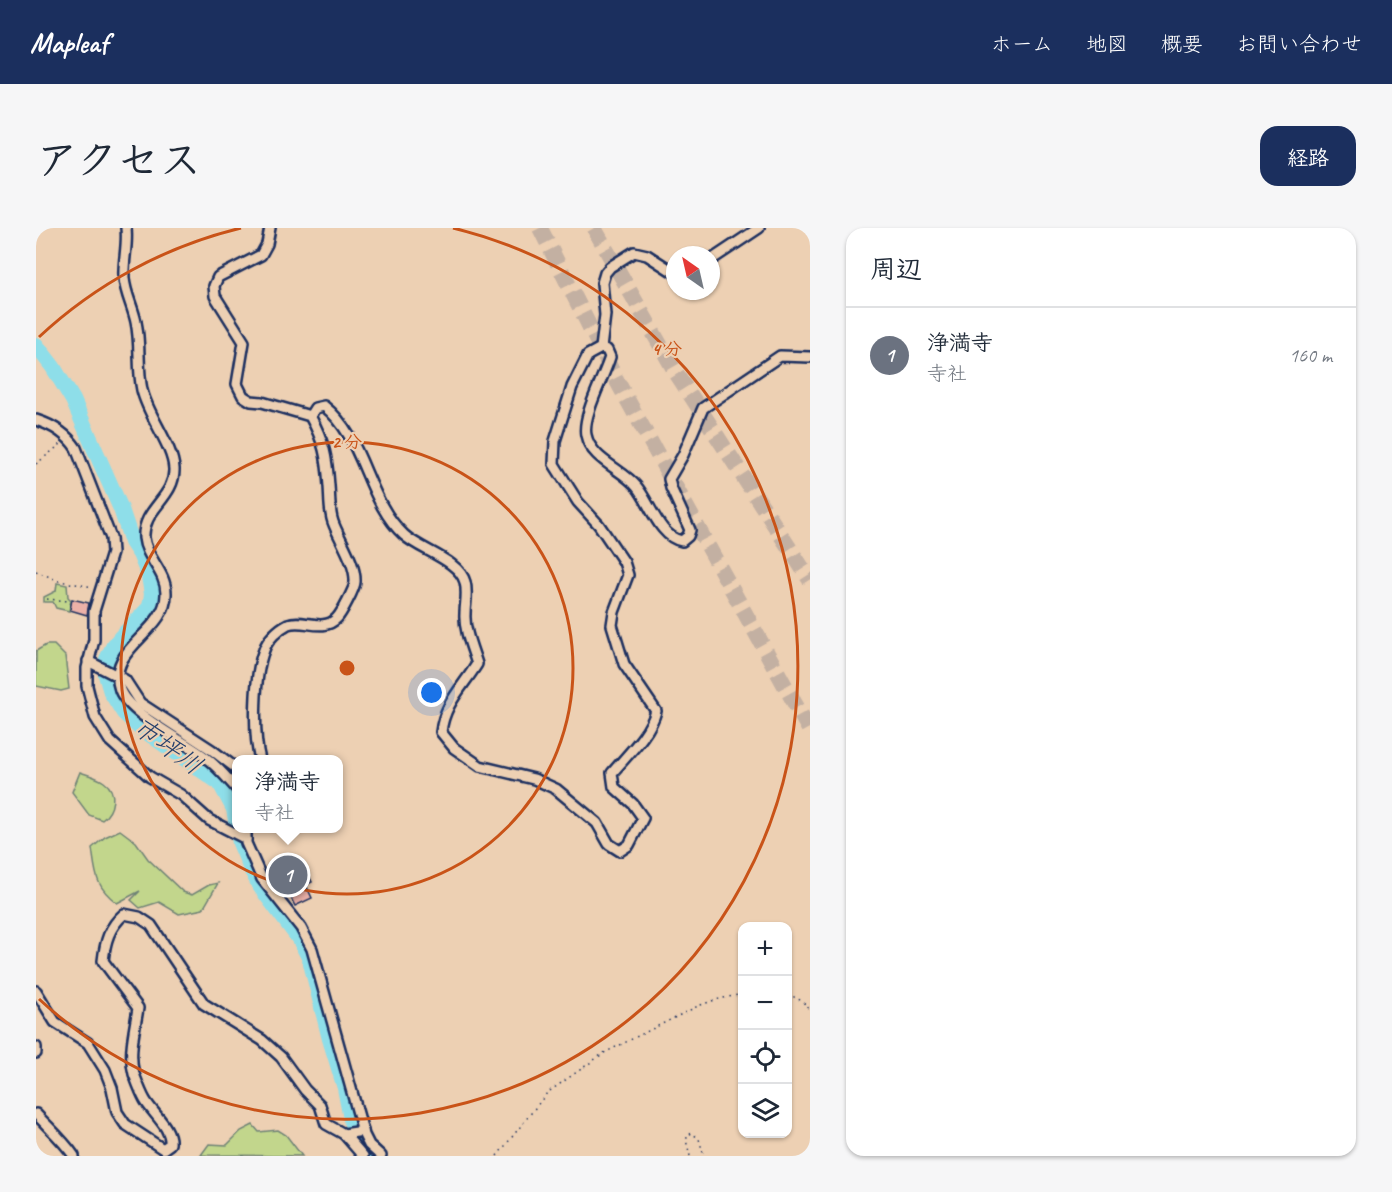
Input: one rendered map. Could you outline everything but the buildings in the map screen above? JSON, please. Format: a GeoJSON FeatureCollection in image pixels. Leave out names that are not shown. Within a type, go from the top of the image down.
{"type":"FeatureCollection","features":[{"type":"Feature","properties":{"kind":"street"},"geometry":{"type":"LineString","coordinates":[[126,228],[124,280],[136,321],[139,374],[150,413],[173,460],[174,472],[171,488],[150,513],[145,531],[147,550],[166,588],[165,605],[156,622],[128,651],[118,676],[122,694],[131,706],[205,757],[232,784]]}},
{"type":"Feature","properties":{"kind":"street"},"geometry":{"type":"LineString","coordinates":[[259,755],[256,739],[257,700],[264,650],[274,634],[290,624],[326,625],[337,619],[355,582],[350,560],[332,520],[328,470],[322,438],[310,416],[251,401],[243,396],[237,384],[244,342],[215,296],[214,286],[218,277],[261,255],[267,244],[270,228]]}},
{"type":"Feature","properties":{"kind":"street"},"geometry":{"type":"LineString","coordinates":[[720,255],[759,228]]}},
{"type":"Feature","properties":{"kind":"street"},"geometry":{"type":"LineString","coordinates":[[601,348],[605,315],[602,283],[610,267],[634,252],[647,255],[666,267]]}},
{"type":"Feature","properties":{"kind":"street"},"geometry":{"type":"LineString","coordinates":[[310,416],[315,408],[324,406],[335,415],[350,437],[381,505],[403,534],[451,564],[465,582],[464,616],[477,664],[463,687],[448,705],[443,716],[441,732],[454,748],[480,765],[534,779],[556,789],[597,823],[609,843],[620,851],[629,846],[643,818],[633,804],[614,787],[612,773],[647,730],[656,711],[624,664],[612,625],[614,612],[628,576],[624,562],[599,525],[578,502],[554,464],[555,441],[572,387],[588,355],[601,348],[607,350],[610,357],[588,412],[585,434],[599,455],[636,486],[666,535],[682,541],[688,536],[690,530],[669,479],[683,455],[703,408],[780,356],[810,357]]}},
{"type":"Feature","properties":{"kind":"street"},"geometry":{"type":"LineString","coordinates":[[36,420],[53,427],[69,438],[78,452],[111,538],[112,552],[94,611],[94,640],[88,661],[87,686],[98,723],[110,741],[150,777],[181,795],[202,815],[217,825],[232,829]]}},
{"type":"Feature","properties":{"kind":"street"},"geometry":{"type":"LineString","coordinates":[[88,661],[127,682],[140,703],[232,765]]}},
{"type":"Feature","properties":{"kind":"street"},"geometry":{"type":"LineString","coordinates":[[246,833],[261,879],[301,928],[312,949],[363,1131],[369,1145],[381,1156]]}},
{"type":"Feature","properties":{"kind":"street"},"geometry":{"type":"LineString","coordinates":[[36,991],[55,1022],[88,1043],[105,1070],[117,1112],[125,1124],[163,1149],[170,1144],[171,1138],[144,1099],[134,1072],[132,1046],[138,1008],[104,961],[104,947],[113,922],[123,914],[139,917],[151,925],[204,1005],[262,1040],[281,1057],[299,1084],[320,1105],[326,1124],[344,1134],[363,1156]]}},
{"type":"Feature","properties":{"kind":"street"},"geometry":{"type":"LineString","coordinates":[[36,1047],[36,1053]]}},
{"type":"Feature","properties":{"kind":"street"},"geometry":{"type":"LineString","coordinates":[[36,1114],[62,1139],[74,1156]]}},
{"type":"Feature","properties":{"kind":"street"},"geometry":{"type":"LineString","coordinates":[[344,1134],[363,1131]]}},
{"type":"Feature","properties":{"kind":"path"},"geometry":{"type":"LineString","coordinates":[[36,464],[69,438]]}},
{"type":"Feature","properties":{"kind":"path"},"geometry":{"type":"LineString","coordinates":[[36,571],[59,581],[100,588]]}},
{"type":"Feature","properties":{"kind":"path"},"geometry":{"type":"LineString","coordinates":[[47,599],[69,601]]}},
{"type":"Feature","properties":{"kind":"path"},"geometry":{"type":"LineString","coordinates":[[497,1156],[547,1093],[604,1053],[698,1006],[738,995]]}},
{"type":"Feature","properties":{"kind":"path"},"geometry":{"type":"LineString","coordinates":[[792,996],[802,1001],[810,1010]]}},
{"type":"Feature","properties":{"kind":"path"},"geometry":{"type":"LineString","coordinates":[[690,1156],[686,1140],[692,1133],[699,1139],[704,1156]]}},
{"type":"Feature","properties":{"kind":"green space"},"geometry":{"type":"Polygon","coordinates":[[[57,583],[67,585],[68,597],[71,600],[69,611],[56,608],[53,602],[44,602],[44,597],[56,591],[57,583]]]}},
{"type":"Feature","properties":{"kind":"green space"},"geometry":{"type":"Polygon","coordinates":[[[46,645],[54,645],[65,656],[69,689],[61,691],[36,686],[36,651],[46,645]]]}},
{"type":"Feature","properties":{"kind":"green space"},"geometry":{"type":"Polygon","coordinates":[[[80,772],[101,780],[111,791],[112,807],[102,820],[89,815],[72,792],[80,772]]]}},
{"type":"Feature","properties":{"kind":"green space"},"geometry":{"type":"Polygon","coordinates":[[[120,830],[136,842],[148,859],[183,892],[192,895],[209,885],[218,883],[203,909],[179,914],[159,902],[140,908],[131,900],[140,891],[117,903],[110,897],[100,885],[94,866],[92,848],[105,837],[120,830]]]}},
{"type":"Feature","properties":{"kind":"green space"},"geometry":{"type":"Polygon","coordinates":[[[253,1125],[259,1132],[278,1130],[286,1135],[302,1156],[201,1155],[209,1144],[227,1145],[241,1131],[253,1125]]]}},
{"type":"Feature","properties":{"kind":"waterway","name":"市坪川"},"geometry":{"type":"LineString","coordinates":[[36,345],[53,367],[73,400],[121,509],[132,542],[149,576],[152,594],[150,607],[121,637],[107,659],[106,675],[111,692],[124,713],[139,727],[220,783],[232,805]]}},
{"type":"Feature","properties":{"kind":"waterway","name":"市坪川"},"geometry":{"type":"LineString","coordinates":[[238,833],[240,843],[260,886],[300,940],[310,959],[345,1088],[353,1129],[360,1144],[370,1156]]}},
{"type":"Feature","properties":{"kind":"tunnel"},"geometry":{"type":"LineString","coordinates":[[540,228],[617,381],[810,731]]}},
{"type":"Feature","properties":{"kind":"tunnel"},"geometry":{"type":"LineString","coordinates":[[594,228],[675,371],[810,580]]}},
{"type":"Feature","properties":{"kind":"place","name":"浄満寺"},"geometry":{"type":"Point","coordinates":[288,875]}}]}
